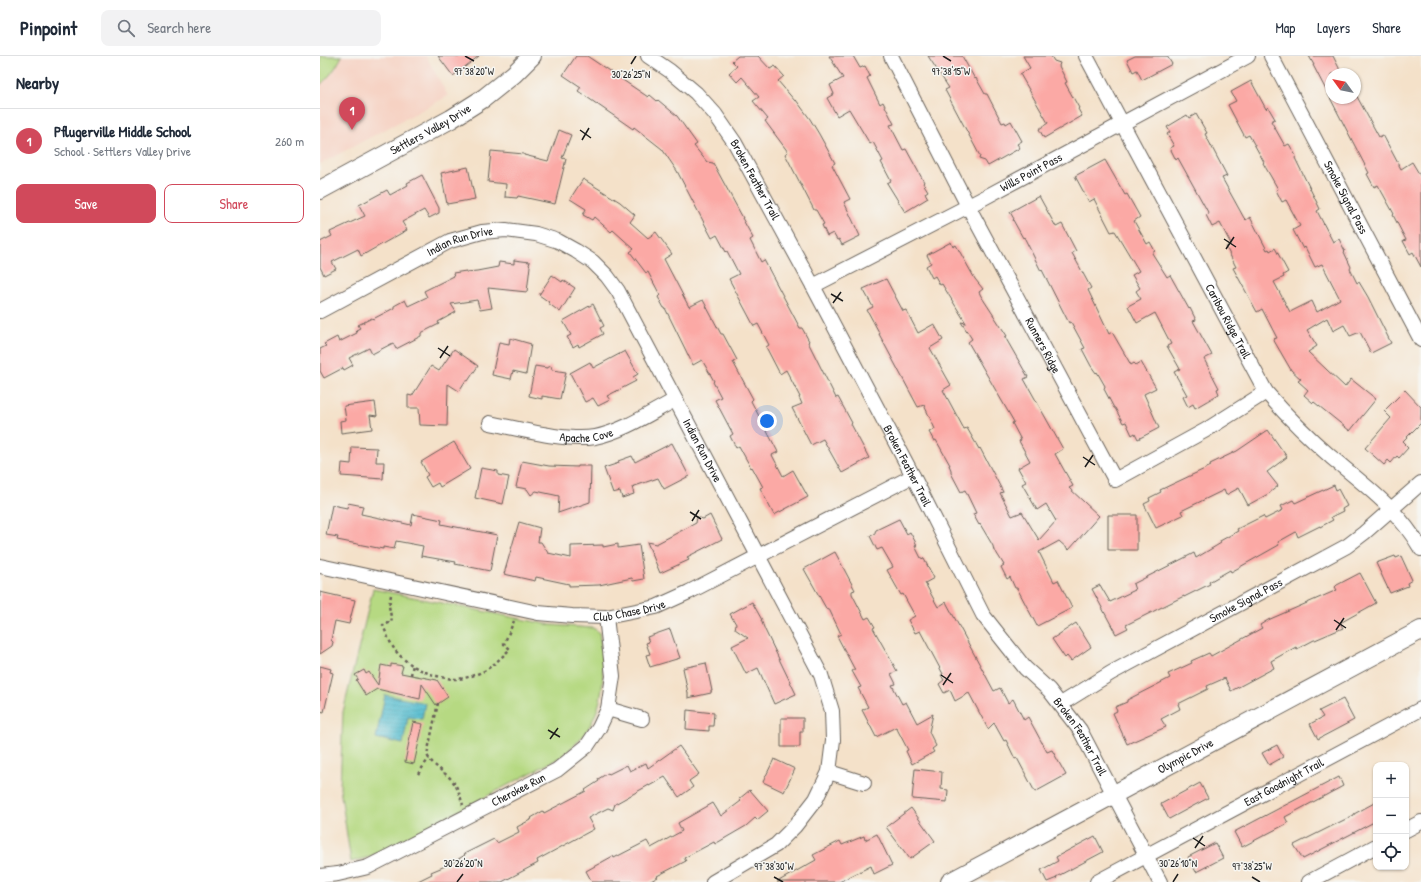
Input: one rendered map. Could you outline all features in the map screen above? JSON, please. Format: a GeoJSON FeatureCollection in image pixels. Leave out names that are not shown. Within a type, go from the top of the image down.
{"type":"FeatureCollection","features":[{"type":"Feature","properties":{"kind":"street","name":"Settlers Valley Drive"},"geometry":{"type":"LineString","coordinates":[[320,190],[451,119],[484,98],[514,74],[532,56]]}},
{"type":"Feature","properties":{"kind":"street","name":"Broken Feather Trail"},"geometry":{"type":"LineString","coordinates":[[648,56],[670,71],[696,93],[719,119],[735,143],[813,286],[913,476],[983,615],[1026,668],[1061,704],[1080,730],[1160,882]]}},
{"type":"Feature","properties":{"kind":"street","name":"Runners Ridge"},"geometry":{"type":"LineString","coordinates":[[891,56],[968,206],[1115,480],[1206,430],[1266,392]]}},
{"type":"Feature","properties":{"kind":"street","name":"Caribou Ridge Trail"},"geometry":{"type":"LineString","coordinates":[[1086,56],[1266,392],[1288,417],[1309,437],[1374,491],[1404,522],[1421,549]]}},
{"type":"Feature","properties":{"kind":"street","name":"Wills Point Pass"},"geometry":{"type":"LineString","coordinates":[[813,286],[1122,125],[1248,56]]}},
{"type":"Feature","properties":{"kind":"street","name":"Smoke Signal Pass"},"geometry":{"type":"LineString","coordinates":[[1271,56],[1421,340]]}},
{"type":"Feature","properties":{"kind":"street","name":"Indian Run Drive"},"geometry":{"type":"LineString","coordinates":[[320,311],[450,241],[482,232],[506,230],[536,234],[558,241],[593,262],[607,276],[618,291],[821,674],[832,711],[833,740],[829,772],[816,799],[795,826],[776,845],[713,882]]}},
{"type":"Feature","properties":{"kind":"street","name":"Apache Cove"},"geometry":{"type":"LineString","coordinates":[[490,423],[572,438],[595,437],[624,428],[676,400]]}},
{"type":"Feature","properties":{"kind":"street","name":"Club Chase Drive"},"geometry":{"type":"LineString","coordinates":[[320,566],[538,613],[606,617],[656,607],[689,592],[913,476]]}},
{"type":"Feature","properties":{"kind":"street","name":"Smoke Signal Pass"},"geometry":{"type":"LineString","coordinates":[[1061,704],[1111,673],[1346,546],[1364,533],[1421,483]]}},
{"type":"Feature","properties":{"kind":"street","name":"Cherokee Run"},"geometry":{"type":"LineString","coordinates":[[320,876],[338,874],[368,866],[557,770],[587,746],[599,728],[608,710],[614,676],[606,617]]}},
{"type":"Feature","properties":{"kind":"street","name":"Olympic Drive"},"geometry":{"type":"LineString","coordinates":[[950,882],[1421,630]]}},
{"type":"Feature","properties":{"kind":"street","name":"East Goodnight Trail"},"geometry":{"type":"LineString","coordinates":[[1097,882],[1421,709]]}},
{"type":"Feature","properties":{"kind":"street"},"geometry":{"type":"LineString","coordinates":[[608,710],[642,719]]}},
{"type":"Feature","properties":{"kind":"street"},"geometry":{"type":"LineString","coordinates":[[829,772],[864,783]]}},
{"type":"Feature","properties":{"kind":"street"},"geometry":{"type":"LineString","coordinates":[[1409,828],[1421,822]]}},
{"type":"Feature","properties":{"kind":"street"},"geometry":{"type":"LineString","coordinates":[[1309,882],[1373,848]]}},
{"type":"Feature","properties":{"kind":"path"},"geometry":{"type":"LineString","coordinates":[[391,595],[389,606],[392,622],[383,625],[395,650],[403,658],[427,673],[445,678],[456,679],[468,677],[484,671],[495,663],[510,649],[504,644],[514,621]]}},
{"type":"Feature","properties":{"kind":"path"},"geometry":{"type":"LineString","coordinates":[[411,675],[413,664]]}},
{"type":"Feature","properties":{"kind":"path"},"geometry":{"type":"LineString","coordinates":[[438,703],[427,755],[436,767],[458,788],[464,805]]}},
{"type":"Feature","properties":{"kind":"path"},"geometry":{"type":"LineString","coordinates":[[418,774],[429,758]]}},
{"type":"Feature","properties":{"kind":"shaded area"},"geometry":{"type":"Polygon","coordinates":[[[320,56],[426,56],[448,96],[320,164],[320,56]]]}},
{"type":"Feature","properties":{"kind":"green space"},"geometry":{"type":"Polygon","coordinates":[[[320,56],[342,56],[332,72],[320,85],[320,56]]]}},
{"type":"Feature","properties":{"kind":"green space"},"geometry":{"type":"Polygon","coordinates":[[[373,589],[551,625],[593,628],[599,632],[602,651],[602,685],[600,701],[595,716],[587,730],[576,744],[561,757],[383,851],[351,862],[340,788],[343,712],[373,589]]]}},
{"type":"Feature","properties":{"kind":"water"},"geometry":{"type":"Polygon","coordinates":[[[385,695],[425,703],[422,719],[408,717],[403,744],[376,738],[385,695]]]}},
{"type":"Feature","properties":{"kind":"building"},"geometry":{"type":"Polygon","coordinates":[[[438,56],[479,56],[453,76],[438,56]]]}},
{"type":"Feature","properties":{"kind":"building"},"geometry":{"type":"Polygon","coordinates":[[[576,56],[587,56],[648,97],[650,95],[657,101],[658,100],[677,116],[697,144],[694,146],[707,162],[713,163],[753,238],[750,240],[761,262],[764,260],[800,328],[802,328],[836,398],[838,397],[869,458],[842,473],[823,439],[811,445],[792,408],[802,404],[800,397],[786,370],[780,374],[766,347],[769,345],[758,324],[754,326],[729,279],[739,274],[727,251],[726,252],[717,235],[712,238],[677,171],[662,149],[634,127],[633,129],[578,91],[581,87],[563,75],[576,56]]]}},
{"type":"Feature","properties":{"kind":"building"},"geometry":{"type":"Polygon","coordinates":[[[738,56],[758,56],[770,69],[775,66],[784,76],[778,81],[795,101],[796,100],[810,119],[835,163],[832,165],[850,199],[844,202],[860,236],[842,245],[833,233],[827,236],[822,225],[824,224],[816,210],[814,210],[785,154],[788,152],[765,121],[768,119],[753,101],[759,97],[742,77],[737,82],[729,73],[737,66],[732,61],[738,56]]]}},
{"type":"Feature","properties":{"kind":"building"},"geometry":{"type":"Polygon","coordinates":[[[829,56],[853,56],[860,68],[865,66],[870,76],[867,78],[880,104],[883,102],[894,124],[890,125],[903,150],[906,149],[924,182],[923,183],[928,191],[925,193],[928,198],[905,212],[887,183],[891,181],[873,142],[870,144],[849,109],[837,116],[827,98],[834,94],[830,85],[843,78],[829,56]]]}},
{"type":"Feature","properties":{"kind":"building"},"geometry":{"type":"Polygon","coordinates":[[[928,56],[962,56],[975,79],[976,78],[985,94],[987,94],[1002,123],[1005,122],[1006,124],[1011,121],[1022,141],[1017,144],[1020,148],[988,166],[985,161],[979,159],[980,156],[945,90],[949,88],[928,56]]]}},
{"type":"Feature","properties":{"kind":"building"},"geometry":{"type":"Polygon","coordinates":[[[1023,56],[1051,56],[1054,61],[1060,63],[1059,66],[1067,82],[1065,83],[1082,116],[1044,138],[1039,129],[1048,123],[1020,74],[1030,68],[1023,56]]]}},
{"type":"Feature","properties":{"kind":"building"},"geometry":{"type":"Polygon","coordinates":[[[1135,56],[1167,56],[1172,64],[1142,80],[1137,70],[1133,72],[1127,60],[1135,56]]]}},
{"type":"Feature","properties":{"kind":"building"},"geometry":{"type":"Polygon","coordinates":[[[1309,56],[1333,56],[1339,68],[1325,68],[1325,88],[1313,65],[1309,56]]]}},
{"type":"Feature","properties":{"kind":"building"},"geometry":{"type":"Polygon","coordinates":[[[1251,81],[1266,109],[1268,107],[1275,119],[1271,121],[1285,146],[1289,144],[1296,156],[1295,158],[1320,209],[1317,211],[1333,242],[1339,239],[1357,283],[1359,282],[1368,297],[1391,343],[1371,353],[1360,332],[1350,336],[1344,325],[1333,331],[1327,318],[1307,330],[1317,346],[1308,352],[1345,387],[1351,379],[1376,399],[1350,431],[1304,395],[1308,390],[1298,381],[1301,379],[1291,370],[1273,339],[1277,338],[1262,309],[1257,312],[1233,268],[1236,267],[1226,247],[1231,244],[1220,223],[1212,227],[1206,215],[1209,214],[1178,158],[1176,160],[1170,148],[1174,146],[1167,134],[1170,132],[1167,127],[1187,115],[1189,118],[1196,114],[1207,133],[1205,134],[1227,176],[1222,178],[1244,218],[1246,220],[1250,217],[1267,250],[1269,249],[1270,251],[1275,248],[1288,272],[1283,275],[1284,277],[1274,282],[1290,312],[1312,301],[1317,312],[1340,299],[1322,264],[1315,267],[1305,247],[1303,249],[1293,230],[1300,226],[1286,200],[1282,202],[1276,190],[1278,189],[1249,135],[1245,137],[1228,105],[1236,101],[1231,92],[1251,81]]]}},
{"type":"Feature","properties":{"kind":"building"},"geometry":{"type":"Polygon","coordinates":[[[1333,104],[1361,104],[1379,137],[1383,135],[1401,169],[1412,162],[1421,177],[1421,267],[1413,252],[1410,254],[1403,241],[1406,240],[1393,215],[1394,214],[1378,185],[1374,187],[1367,174],[1369,173],[1333,104]]]}},
{"type":"Feature","properties":{"kind":"building"},"geometry":{"type":"Polygon","coordinates":[[[559,130],[571,135],[562,158],[566,159],[555,204],[518,196],[517,198],[505,197],[506,184],[488,182],[491,151],[524,154],[548,161],[559,130]]]}},
{"type":"Feature","properties":{"kind":"building"},"geometry":{"type":"Polygon","coordinates":[[[1105,160],[1125,195],[1127,194],[1140,217],[1134,221],[1147,244],[1150,242],[1155,251],[1152,253],[1167,277],[1170,275],[1189,309],[1190,308],[1196,320],[1193,321],[1212,355],[1204,359],[1219,388],[1217,389],[1219,394],[1195,408],[1193,404],[1188,407],[1183,397],[1187,395],[1174,372],[1180,369],[1167,346],[1171,344],[1155,313],[1137,323],[1128,306],[1141,299],[1136,291],[1140,288],[1132,275],[1139,271],[1115,231],[1111,232],[1094,199],[1089,202],[1075,176],[1105,160]]]}},
{"type":"Feature","properties":{"kind":"building"},"geometry":{"type":"Polygon","coordinates":[[[468,167],[475,199],[447,204],[441,173],[468,167]]]}},
{"type":"Feature","properties":{"kind":"building"},"geometry":{"type":"Polygon","coordinates":[[[422,175],[439,208],[439,213],[429,218],[424,210],[402,222],[407,230],[361,256],[358,249],[332,262],[336,269],[324,275],[320,267],[320,242],[332,236],[330,232],[365,216],[359,205],[387,190],[390,195],[422,175]]]}},
{"type":"Feature","properties":{"kind":"building"},"geometry":{"type":"Polygon","coordinates":[[[583,179],[620,202],[635,215],[630,222],[648,238],[656,232],[672,254],[664,259],[689,307],[703,300],[737,360],[733,362],[753,399],[751,401],[778,452],[772,455],[783,476],[793,470],[808,497],[774,515],[760,488],[763,487],[752,467],[751,468],[739,446],[736,448],[730,436],[733,434],[715,400],[721,397],[713,382],[714,381],[702,360],[693,365],[658,297],[660,295],[648,272],[646,273],[630,252],[634,249],[613,230],[611,232],[594,217],[592,220],[583,215],[586,209],[570,199],[583,179]]]}},
{"type":"Feature","properties":{"kind":"building"},"geometry":{"type":"Polygon","coordinates":[[[1039,196],[1056,227],[1062,224],[1076,251],[1072,253],[1091,288],[1088,290],[1109,334],[1112,332],[1131,365],[1134,363],[1136,365],[1141,362],[1156,388],[1144,394],[1159,428],[1138,439],[1135,433],[1132,435],[1126,422],[1123,423],[1114,408],[1104,389],[1105,386],[1097,372],[1096,373],[1091,366],[1082,349],[1085,348],[1071,322],[1069,323],[1042,270],[1041,271],[1024,237],[1023,238],[1013,220],[1014,219],[1010,212],[1039,196]]]}},
{"type":"Feature","properties":{"kind":"building"},"geometry":{"type":"Polygon","coordinates":[[[951,242],[953,247],[956,245],[975,279],[983,289],[979,292],[981,296],[1007,336],[1005,337],[1028,377],[1024,379],[1063,449],[1055,454],[1073,486],[1069,488],[1099,516],[1069,550],[1059,541],[1039,552],[1054,582],[1058,580],[1072,608],[1037,626],[1010,577],[1007,579],[1001,567],[1004,565],[994,551],[993,546],[973,514],[976,513],[965,490],[961,492],[951,473],[950,465],[936,440],[934,441],[929,432],[935,429],[924,405],[918,407],[867,310],[873,307],[863,289],[886,279],[903,311],[906,310],[918,333],[934,324],[943,340],[930,348],[951,385],[943,390],[964,429],[967,428],[979,449],[980,448],[1003,492],[1000,493],[1012,516],[1022,512],[1039,540],[1056,521],[1046,504],[1037,510],[1022,484],[1026,482],[1018,468],[1030,461],[1019,441],[1021,440],[1012,423],[1014,422],[968,342],[972,339],[961,322],[966,323],[942,284],[940,285],[935,276],[932,278],[926,266],[931,263],[927,255],[951,242]]]}},
{"type":"Feature","properties":{"kind":"building"},"geometry":{"type":"Polygon","coordinates":[[[514,260],[530,262],[527,292],[488,288],[492,308],[480,310],[477,300],[451,304],[456,312],[438,322],[439,324],[421,333],[421,336],[396,349],[393,343],[372,354],[369,348],[349,358],[353,365],[344,370],[343,368],[324,378],[320,371],[320,349],[326,346],[324,344],[337,337],[339,342],[357,333],[356,330],[360,328],[358,325],[394,308],[394,306],[405,300],[408,306],[427,297],[424,291],[454,276],[453,273],[498,267],[499,262],[514,264],[514,260]]]}},
{"type":"Feature","properties":{"kind":"building"},"geometry":{"type":"Polygon","coordinates":[[[552,275],[575,288],[560,312],[539,295],[552,275]]]}},
{"type":"Feature","properties":{"kind":"building"},"geometry":{"type":"Polygon","coordinates":[[[593,304],[604,326],[600,328],[603,334],[579,347],[578,344],[573,347],[567,337],[571,335],[563,321],[593,304]]]}},
{"type":"Feature","properties":{"kind":"building"},"geometry":{"type":"Polygon","coordinates":[[[510,338],[531,344],[526,374],[513,371],[511,379],[492,375],[499,342],[509,344],[510,338]]]}},
{"type":"Feature","properties":{"kind":"building"},"geometry":{"type":"Polygon","coordinates":[[[454,349],[478,366],[459,391],[448,384],[447,426],[420,425],[419,408],[408,408],[408,395],[412,396],[431,366],[439,371],[454,349]]]}},
{"type":"Feature","properties":{"kind":"building"},"geometry":{"type":"Polygon","coordinates":[[[625,351],[638,374],[633,377],[636,381],[607,396],[610,400],[598,406],[593,398],[585,402],[570,373],[590,362],[593,368],[625,351]]]}},
{"type":"Feature","properties":{"kind":"building"},"geometry":{"type":"Polygon","coordinates":[[[535,366],[547,368],[551,366],[552,370],[566,372],[560,399],[542,396],[542,399],[529,396],[535,366]]]}},
{"type":"Feature","properties":{"kind":"building"},"geometry":{"type":"Polygon","coordinates":[[[1405,390],[1421,407],[1421,423],[1403,441],[1408,448],[1399,458],[1397,456],[1391,463],[1388,460],[1384,465],[1365,448],[1391,418],[1384,411],[1405,390]]]}},
{"type":"Feature","properties":{"kind":"building"},"geometry":{"type":"Polygon","coordinates":[[[375,402],[377,416],[370,415],[372,429],[341,433],[340,421],[346,420],[344,406],[375,402]]]}},
{"type":"Feature","properties":{"kind":"building"},"geometry":{"type":"Polygon","coordinates":[[[1268,430],[1287,457],[1267,472],[1278,486],[1268,494],[1248,505],[1239,488],[1226,495],[1224,490],[1181,511],[1183,515],[1156,528],[1144,504],[1150,501],[1149,498],[1161,492],[1160,490],[1211,466],[1210,464],[1237,451],[1268,430]]]}},
{"type":"Feature","properties":{"kind":"building"},"geometry":{"type":"Polygon","coordinates":[[[454,442],[470,469],[440,487],[438,483],[431,487],[425,477],[428,475],[421,462],[454,442]]]}},
{"type":"Feature","properties":{"kind":"building"},"geometry":{"type":"Polygon","coordinates":[[[672,443],[689,476],[664,489],[658,478],[632,487],[634,494],[622,498],[620,491],[613,493],[604,468],[619,463],[618,461],[632,456],[635,462],[672,443]]]}},
{"type":"Feature","properties":{"kind":"building"},"geometry":{"type":"Polygon","coordinates":[[[352,447],[377,448],[376,462],[384,462],[383,479],[341,476],[342,463],[351,464],[352,447]]]}},
{"type":"Feature","properties":{"kind":"building"},"geometry":{"type":"Polygon","coordinates":[[[522,461],[549,466],[591,466],[590,502],[558,513],[559,496],[536,491],[531,495],[527,489],[516,487],[522,461]]]}},
{"type":"Feature","properties":{"kind":"building"},"geometry":{"type":"Polygon","coordinates":[[[481,468],[498,471],[498,475],[509,477],[503,504],[475,498],[481,468]]]}},
{"type":"Feature","properties":{"kind":"building"},"geometry":{"type":"Polygon","coordinates":[[[1334,485],[1336,490],[1338,489],[1347,506],[1342,509],[1343,511],[1331,517],[1333,520],[1298,537],[1296,532],[1278,542],[1279,545],[1231,572],[1230,570],[1209,582],[1210,584],[1126,625],[1128,628],[1116,634],[1092,589],[1100,585],[1110,602],[1135,590],[1133,584],[1194,553],[1196,558],[1221,543],[1220,541],[1238,531],[1237,529],[1263,516],[1265,519],[1283,510],[1281,506],[1293,500],[1295,503],[1334,485]]]}},
{"type":"Feature","properties":{"kind":"building"},"geometry":{"type":"Polygon","coordinates":[[[348,503],[363,506],[361,514],[411,525],[413,514],[442,520],[441,524],[497,535],[490,571],[455,564],[456,562],[421,556],[423,546],[396,541],[394,549],[383,547],[383,549],[337,540],[338,537],[326,535],[332,505],[347,508],[348,503]]]}},
{"type":"Feature","properties":{"kind":"building"},"geometry":{"type":"Polygon","coordinates":[[[710,515],[722,539],[687,557],[689,560],[660,573],[647,542],[656,544],[696,523],[697,517],[703,519],[710,515]]]}},
{"type":"Feature","properties":{"kind":"building"},"geometry":{"type":"Polygon","coordinates":[[[1108,515],[1137,515],[1137,550],[1108,550],[1108,515]]]}},
{"type":"Feature","properties":{"kind":"building"},"geometry":{"type":"Polygon","coordinates":[[[899,519],[907,534],[910,532],[917,545],[915,546],[921,558],[924,559],[934,578],[925,583],[938,607],[946,602],[994,691],[1000,688],[1008,703],[1013,699],[1024,720],[1028,717],[1047,752],[1052,750],[1066,775],[1035,792],[1017,758],[1015,759],[1006,740],[1004,741],[994,723],[988,729],[969,693],[955,701],[950,690],[944,693],[939,684],[944,680],[941,675],[943,674],[920,631],[915,633],[908,620],[915,616],[887,570],[893,567],[882,548],[877,550],[870,536],[875,534],[876,530],[899,519]]]}},
{"type":"Feature","properties":{"kind":"building"},"geometry":{"type":"Polygon","coordinates":[[[519,522],[540,528],[538,542],[541,542],[548,553],[571,558],[571,546],[603,545],[603,547],[618,544],[618,548],[639,545],[644,579],[633,581],[632,578],[599,585],[569,586],[569,584],[536,577],[535,581],[504,574],[519,522]]]}},
{"type":"Feature","properties":{"kind":"building"},"geometry":{"type":"Polygon","coordinates":[[[835,552],[855,590],[852,591],[852,594],[865,619],[869,617],[875,627],[873,628],[897,671],[891,674],[896,684],[892,685],[902,704],[906,702],[917,723],[933,714],[929,732],[936,746],[932,749],[934,752],[912,764],[906,751],[908,750],[896,727],[876,737],[862,710],[868,707],[858,688],[861,687],[852,671],[855,670],[837,636],[841,634],[829,609],[827,610],[804,569],[835,552]]]}},
{"type":"Feature","properties":{"kind":"building"},"geometry":{"type":"Polygon","coordinates":[[[1395,556],[1396,558],[1401,556],[1412,580],[1407,583],[1408,586],[1390,593],[1376,563],[1395,556]]]}},
{"type":"Feature","properties":{"kind":"building"},"geometry":{"type":"Polygon","coordinates":[[[1360,573],[1376,603],[1340,623],[1343,628],[1297,649],[1296,647],[1271,661],[1274,668],[1231,691],[1225,678],[1207,686],[1208,689],[1178,704],[1180,709],[1161,719],[1166,727],[1127,744],[1113,713],[1117,711],[1115,707],[1170,678],[1168,674],[1192,663],[1191,661],[1209,653],[1211,656],[1262,628],[1260,625],[1268,620],[1337,590],[1335,587],[1337,585],[1360,573]]]}},
{"type":"Feature","properties":{"kind":"building"},"geometry":{"type":"Polygon","coordinates":[[[320,592],[355,600],[349,624],[335,621],[331,640],[333,642],[332,646],[320,654],[320,592]]]}},
{"type":"Feature","properties":{"kind":"building"},"geometry":{"type":"Polygon","coordinates":[[[752,602],[762,620],[765,630],[796,694],[774,704],[758,668],[746,674],[732,646],[748,638],[735,629],[736,624],[730,614],[752,602]]]}},
{"type":"Feature","properties":{"kind":"building"},"geometry":{"type":"Polygon","coordinates":[[[1076,623],[1091,647],[1071,661],[1067,656],[1065,658],[1052,639],[1076,623]]]}},
{"type":"Feature","properties":{"kind":"building"},"geometry":{"type":"Polygon","coordinates":[[[670,629],[680,658],[650,667],[646,655],[650,654],[646,643],[649,642],[647,637],[670,629]]]}},
{"type":"Feature","properties":{"kind":"building"},"geometry":{"type":"Polygon","coordinates":[[[706,663],[712,691],[711,693],[688,698],[683,668],[706,663]]]}},
{"type":"Feature","properties":{"kind":"building"},"geometry":{"type":"Polygon","coordinates":[[[391,664],[403,666],[401,673],[437,680],[448,697],[436,705],[422,684],[420,699],[377,689],[366,696],[356,680],[358,679],[355,675],[364,670],[366,674],[369,672],[378,685],[381,665],[391,667],[391,664]]]}},
{"type":"Feature","properties":{"kind":"building"},"geometry":{"type":"Polygon","coordinates":[[[320,666],[331,669],[330,672],[333,673],[324,712],[320,711],[320,666]]]}},
{"type":"Feature","properties":{"kind":"building"},"geometry":{"type":"Polygon","coordinates":[[[1343,699],[1354,720],[1318,739],[1310,724],[1323,717],[1319,711],[1343,699]]]}},
{"type":"Feature","properties":{"kind":"building"},"geometry":{"type":"Polygon","coordinates":[[[687,710],[714,713],[713,726],[709,726],[709,731],[686,729],[687,710]]]}},
{"type":"Feature","properties":{"kind":"building"},"geometry":{"type":"Polygon","coordinates":[[[781,718],[803,718],[803,732],[800,732],[800,747],[781,747],[781,718]]]}},
{"type":"Feature","properties":{"kind":"building"},"geometry":{"type":"Polygon","coordinates":[[[413,722],[423,724],[414,764],[405,762],[413,722]]]}},
{"type":"Feature","properties":{"kind":"building"},"geometry":{"type":"Polygon","coordinates":[[[1277,745],[1283,757],[1269,765],[1262,753],[1277,745]]]}},
{"type":"Feature","properties":{"kind":"building"},"geometry":{"type":"Polygon","coordinates":[[[679,746],[699,774],[689,781],[693,787],[679,797],[665,777],[615,804],[613,810],[608,808],[588,818],[594,829],[537,860],[538,863],[502,882],[416,882],[432,874],[431,872],[450,864],[465,855],[464,854],[494,839],[497,843],[519,832],[517,827],[543,811],[544,813],[586,791],[585,790],[599,781],[598,779],[608,773],[609,774],[627,765],[630,771],[646,763],[648,768],[679,746]]]}},
{"type":"Feature","properties":{"kind":"building"},"geometry":{"type":"Polygon","coordinates":[[[774,759],[795,769],[784,792],[763,782],[774,759]]]}},
{"type":"Feature","properties":{"kind":"building"},"geometry":{"type":"Polygon","coordinates":[[[915,769],[942,772],[941,789],[948,790],[947,802],[912,799],[915,769]]]}},
{"type":"Feature","properties":{"kind":"building"},"geometry":{"type":"Polygon","coordinates":[[[1339,777],[1343,786],[1285,817],[1288,823],[1242,847],[1234,832],[1339,777]]]}},
{"type":"Feature","properties":{"kind":"building"},"geometry":{"type":"Polygon","coordinates":[[[1200,783],[1208,798],[1169,819],[1161,804],[1200,783]]]}},
{"type":"Feature","properties":{"kind":"building"},"geometry":{"type":"Polygon","coordinates":[[[750,790],[768,811],[757,820],[755,818],[746,826],[715,844],[714,842],[684,858],[686,861],[657,876],[658,877],[649,882],[592,882],[586,871],[613,856],[614,858],[647,841],[651,848],[682,831],[678,823],[713,803],[721,816],[741,801],[739,799],[750,790]]]}},
{"type":"Feature","properties":{"kind":"building"},"geometry":{"type":"Polygon","coordinates":[[[1373,804],[1373,823],[1303,859],[1294,845],[1373,804]]]}},
{"type":"Feature","properties":{"kind":"building"},"geometry":{"type":"Polygon","coordinates":[[[911,808],[935,841],[910,859],[886,827],[911,808]]]}},
{"type":"Feature","properties":{"kind":"building"},"geometry":{"type":"Polygon","coordinates":[[[877,834],[892,865],[874,874],[871,866],[839,882],[777,882],[816,860],[813,855],[840,841],[842,845],[864,836],[865,840],[877,834]]]}},
{"type":"Feature","properties":{"kind":"building"},"geometry":{"type":"Polygon","coordinates":[[[1095,836],[1103,852],[1047,882],[1041,870],[1058,861],[1056,857],[1095,836]]]}},
{"type":"Feature","properties":{"kind":"building"},"geometry":{"type":"Polygon","coordinates":[[[1215,843],[1223,858],[1196,872],[1188,857],[1215,843]]]}},
{"type":"Feature","properties":{"kind":"place","name":"Pflugerville Middle School"},"geometry":{"type":"Point","coordinates":[352,130]}}]}
